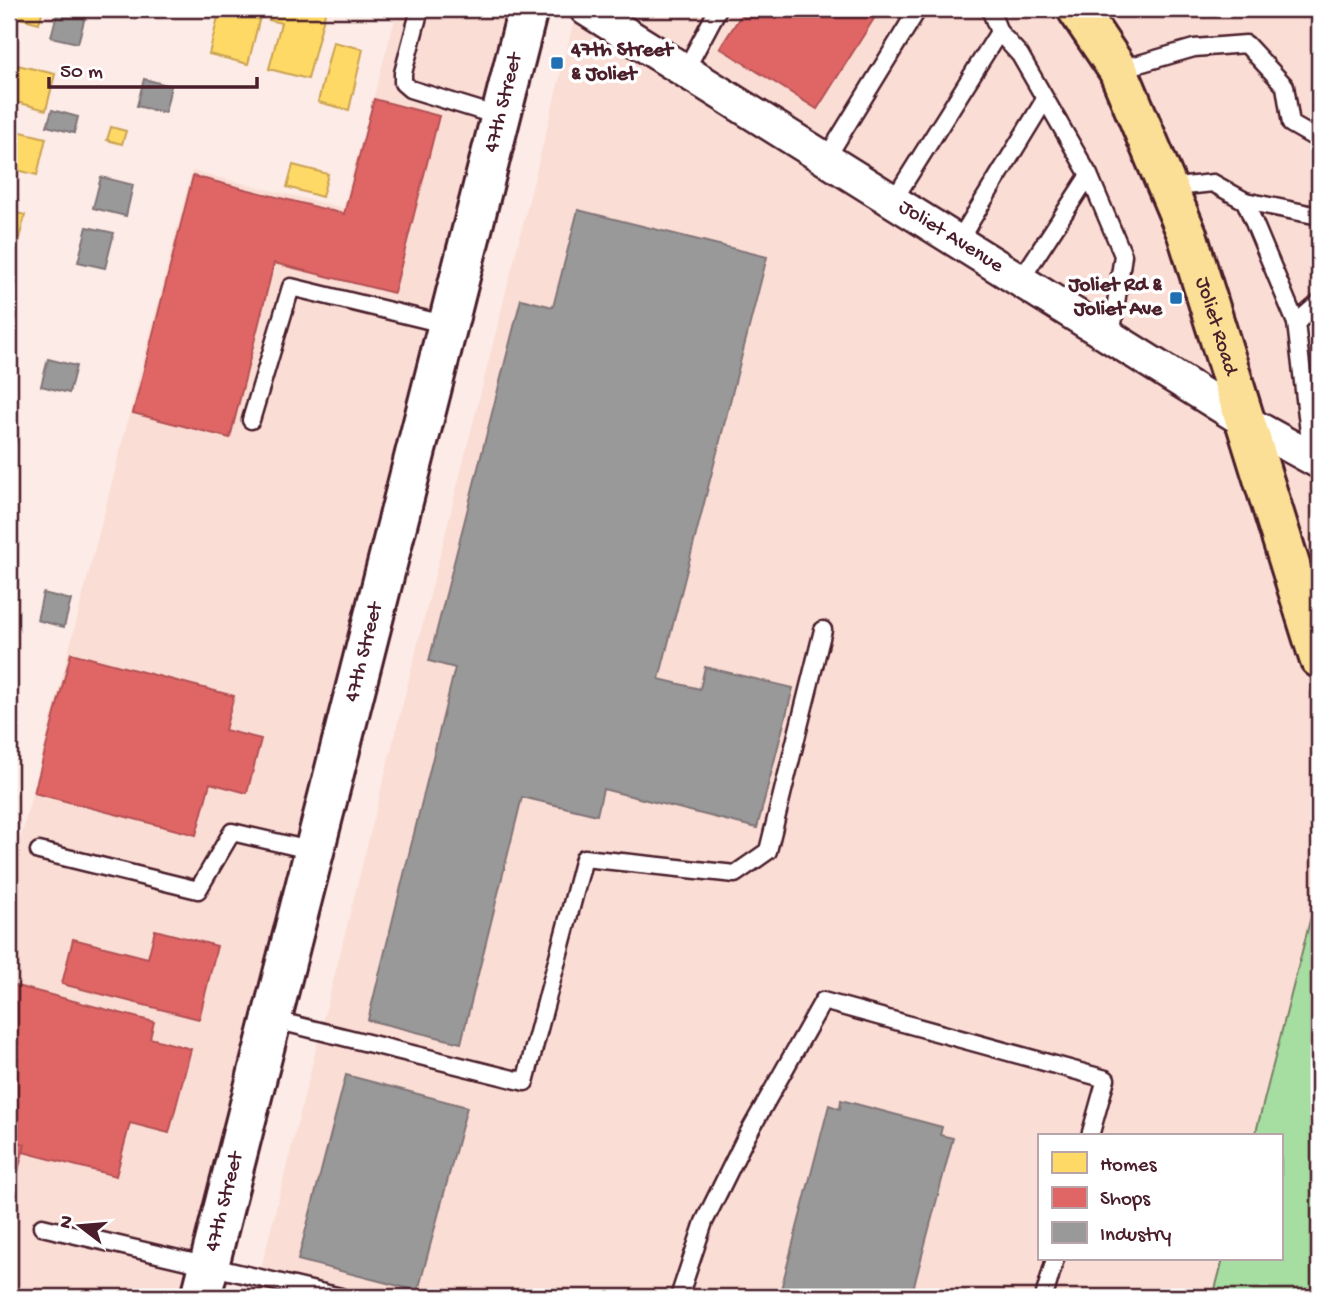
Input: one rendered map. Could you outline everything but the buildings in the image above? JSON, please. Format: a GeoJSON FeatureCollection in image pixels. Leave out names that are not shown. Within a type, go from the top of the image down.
{"type":"FeatureCollection","features":[{"type":"Feature","properties":{"kind":"main road","name":"47th Street"},"geometry":{"type":"LineString","coordinates":[[205,1281],[528,9]]}},
{"type":"Feature","properties":{"kind":"main road","name":"Joliet Road"},"geometry":{"type":"LineString","coordinates":[[1077,9],[1118,70],[1187,234],[1319,658]]}},
{"type":"Feature","properties":{"kind":"street","name":"Joliet Avenue"},"geometry":{"type":"LineString","coordinates":[[586,9],[1111,338],[1316,462]]}},
{"type":"Feature","properties":{"kind":"lane"},"geometry":{"type":"LineString","coordinates":[[420,9],[403,73],[403,83],[410,89],[501,117]]}},
{"type":"Feature","properties":{"kind":"lane"},"geometry":{"type":"LineString","coordinates":[[685,71],[718,9]]}},
{"type":"Feature","properties":{"kind":"lane"},"geometry":{"type":"LineString","coordinates":[[826,159],[918,9]]}},
{"type":"Feature","properties":{"kind":"lane"},"geometry":{"type":"LineString","coordinates":[[989,9],[999,32],[1020,55],[1044,101],[1089,175],[1123,255],[1111,338]]}},
{"type":"Feature","properties":{"kind":"lane"},"geometry":{"type":"LineString","coordinates":[[893,201],[999,32]]}},
{"type":"Feature","properties":{"kind":"lane"},"geometry":{"type":"LineString","coordinates":[[1118,70],[1194,48],[1246,44],[1285,86],[1291,124],[1319,140]]}},
{"type":"Feature","properties":{"kind":"lane"},"geometry":{"type":"LineString","coordinates":[[958,242],[1044,101]]}},
{"type":"Feature","properties":{"kind":"lane"},"geometry":{"type":"LineString","coordinates":[[1020,281],[1089,175]]}},
{"type":"Feature","properties":{"kind":"lane"},"geometry":{"type":"LineString","coordinates":[[1167,188],[1213,183],[1245,201],[1319,216]]}},
{"type":"Feature","properties":{"kind":"lane"},"geometry":{"type":"LineString","coordinates":[[1245,201],[1296,323],[1316,462]]}},
{"type":"Feature","properties":{"kind":"lane"},"geometry":{"type":"LineString","coordinates":[[251,420],[290,287],[448,325]]}},
{"type":"Feature","properties":{"kind":"lane"},"geometry":{"type":"LineString","coordinates":[[1296,323],[1319,303]]}},
{"type":"Feature","properties":{"kind":"lane"},"geometry":{"type":"LineString","coordinates":[[271,1019],[524,1082],[584,858],[735,874],[768,850],[823,630]]}},
{"type":"Feature","properties":{"kind":"lane"},"geometry":{"type":"LineString","coordinates":[[39,851],[198,890],[232,832],[314,851]]}},
{"type":"Feature","properties":{"kind":"lane"},"geometry":{"type":"LineString","coordinates":[[680,1297],[704,1222],[744,1141],[823,1001],[1106,1079],[1091,1134]]}},
{"type":"Feature","properties":{"kind":"lane"},"geometry":{"type":"LineString","coordinates":[[42,1227],[205,1281],[341,1297]]}},
{"type":"Feature","properties":{"kind":"lane"},"geometry":{"type":"LineString","coordinates":[[1044,1297],[1055,1260]]}},
{"type":"Feature","properties":{"kind":"shaded area"},"geometry":{"type":"Polygon","coordinates":[[[398,9],[521,9],[192,1297],[9,1297],[9,884],[192,171],[343,208],[398,9]]]}},
{"type":"Feature","properties":{"kind":"shaded area"},"geometry":{"type":"Polygon","coordinates":[[[577,9],[1319,9],[1319,885],[1256,1134],[1038,1134],[1038,1260],[1223,1260],[1213,1297],[254,1297],[577,9]]]}},
{"type":"Feature","properties":{"kind":"green space"},"geometry":{"type":"Polygon","coordinates":[[[1319,885],[1319,1297],[1213,1297],[1223,1260],[1282,1260],[1282,1134],[1256,1134],[1319,885]]]}},
{"type":"Feature","properties":{"kind":"place","name":"47th Street & Joliet"},"geometry":{"type":"Point","coordinates":[557,63]}},
{"type":"Feature","properties":{"kind":"place","name":"Joliet Rd & Joliet Ave"},"geometry":{"type":"Point","coordinates":[1176,298]}}]}
